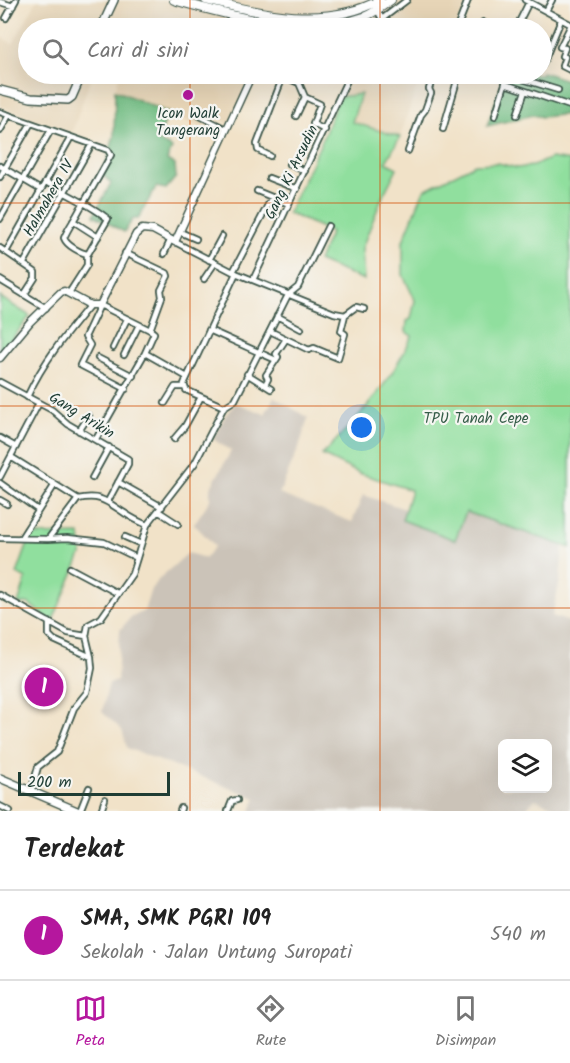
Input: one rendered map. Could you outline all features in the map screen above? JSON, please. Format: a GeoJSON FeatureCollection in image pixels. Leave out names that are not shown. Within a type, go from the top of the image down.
{"type":"FeatureCollection","features":[{"type":"Feature","properties":{"kind":"highway"},"geometry":{"type":"LineString","coordinates":[[174,0],[243,18]]}},
{"type":"Feature","properties":{"kind":"highway"},"geometry":{"type":"LineString","coordinates":[[206,0],[264,13],[325,17],[363,8],[380,0]]}},
{"type":"Feature","properties":{"kind":"highway"},"geometry":{"type":"LineString","coordinates":[[359,18],[377,10],[391,0]]}},
{"type":"Feature","properties":{"kind":"main road"},"geometry":{"type":"LineString","coordinates":[[106,18],[114,0]]}},
{"type":"Feature","properties":{"kind":"main road"},"geometry":{"type":"LineString","coordinates":[[0,90],[31,98],[68,100],[72,97],[78,84]]}},
{"type":"Feature","properties":{"kind":"main road"},"geometry":{"type":"LineString","coordinates":[[0,778],[78,811]]}},
{"type":"Feature","properties":{"kind":"street"},"geometry":{"type":"LineString","coordinates":[[6,18],[16,0]]}},
{"type":"Feature","properties":{"kind":"street"},"geometry":{"type":"LineString","coordinates":[[383,18],[407,0]]}},
{"type":"Feature","properties":{"kind":"street"},"geometry":{"type":"LineString","coordinates":[[461,18],[468,0]]}},
{"type":"Feature","properties":{"kind":"street"},"geometry":{"type":"LineString","coordinates":[[546,11],[552,0]]}},
{"type":"Feature","properties":{"kind":"street"},"geometry":{"type":"LineString","coordinates":[[0,2],[13,6]]}},
{"type":"Feature","properties":{"kind":"street"},"geometry":{"type":"LineString","coordinates":[[521,18],[530,2],[570,26],[560,46],[565,48],[562,66],[570,69]]}},
{"type":"Feature","properties":{"kind":"street"},"geometry":{"type":"LineString","coordinates":[[377,10],[381,18]]}},
{"type":"Feature","properties":{"kind":"street"},"geometry":{"type":"LineString","coordinates":[[552,42],[561,20]]}},
{"type":"Feature","properties":{"kind":"street"},"geometry":{"type":"LineString","coordinates":[[164,254],[180,232],[247,84]]}},
{"type":"Feature","properties":{"kind":"street"},"geometry":{"type":"LineString","coordinates":[[270,156],[258,150],[256,144],[279,84]]}},
{"type":"Feature","properties":{"kind":"street"},"geometry":{"type":"LineString","coordinates":[[299,84],[305,97],[320,104],[313,124],[325,130]]}},
{"type":"Feature","properties":{"kind":"street","name":"Gang Ki Arsudin"},"geometry":{"type":"LineString","coordinates":[[253,280],[346,84]]}},
{"type":"Feature","properties":{"kind":"street"},"geometry":{"type":"LineString","coordinates":[[408,151],[431,93],[429,89],[431,84]]}},
{"type":"Feature","properties":{"kind":"street"},"geometry":{"type":"LineString","coordinates":[[443,129],[456,84]]}},
{"type":"Feature","properties":{"kind":"street"},"geometry":{"type":"LineString","coordinates":[[495,116],[505,84],[570,106]]}},
{"type":"Feature","properties":{"kind":"street"},"geometry":{"type":"LineString","coordinates":[[538,84],[558,90]]}},
{"type":"Feature","properties":{"kind":"street"},"geometry":{"type":"LineString","coordinates":[[517,115],[525,91]]}},
{"type":"Feature","properties":{"kind":"street"},"geometry":{"type":"LineString","coordinates":[[296,116],[305,97]]}},
{"type":"Feature","properties":{"kind":"street"},"geometry":{"type":"LineString","coordinates":[[0,112],[108,150],[111,155],[64,238],[66,242],[87,254]]}},
{"type":"Feature","properties":{"kind":"street"},"geometry":{"type":"LineString","coordinates":[[0,131],[9,115]]}},
{"type":"Feature","properties":{"kind":"street"},"geometry":{"type":"LineString","coordinates":[[200,116],[226,129]]}},
{"type":"Feature","properties":{"kind":"street"},"geometry":{"type":"LineString","coordinates":[[0,177],[3,167],[31,123]]}},
{"type":"Feature","properties":{"kind":"street"},"geometry":{"type":"LineString","coordinates":[[0,219],[51,130]]}},
{"type":"Feature","properties":{"kind":"street"},"geometry":{"type":"LineString","coordinates":[[6,252],[71,137]]}},
{"type":"Feature","properties":{"kind":"street","name":"Halmahera IV"},"geometry":{"type":"LineString","coordinates":[[24,263],[92,144]]}},
{"type":"Feature","properties":{"kind":"street"},"geometry":{"type":"LineString","coordinates":[[289,164],[305,171]]}},
{"type":"Feature","properties":{"kind":"street"},"geometry":{"type":"LineString","coordinates":[[3,167],[41,190]]}},
{"type":"Feature","properties":{"kind":"street"},"geometry":{"type":"LineString","coordinates":[[269,178],[297,189]]}},
{"type":"Feature","properties":{"kind":"street"},"geometry":{"type":"LineString","coordinates":[[46,182],[108,219],[87,254],[87,265],[69,293]]}},
{"type":"Feature","properties":{"kind":"street"},"geometry":{"type":"LineString","coordinates":[[256,191],[289,204]]}},
{"type":"Feature","properties":{"kind":"street"},"geometry":{"type":"LineString","coordinates":[[224,407],[186,390],[184,384],[272,197]]}},
{"type":"Feature","properties":{"kind":"street"},"geometry":{"type":"LineString","coordinates":[[74,221],[98,237]]}},
{"type":"Feature","properties":{"kind":"street"},"geometry":{"type":"LineString","coordinates":[[31,792],[38,767],[57,752],[75,708],[87,692],[92,668],[86,636],[88,625],[101,618],[132,574],[147,525],[195,463],[224,407],[235,400],[288,295],[298,286],[328,226]]}},
{"type":"Feature","properties":{"kind":"street"},"geometry":{"type":"LineString","coordinates":[[126,389],[80,365],[90,345],[85,338],[100,305],[125,253],[136,234],[142,229],[153,230],[215,263],[288,295],[345,315]]}},
{"type":"Feature","properties":{"kind":"street"},"geometry":{"type":"LineString","coordinates":[[180,232],[196,239]]}},
{"type":"Feature","properties":{"kind":"street"},"geometry":{"type":"LineString","coordinates":[[209,260],[222,236]]}},
{"type":"Feature","properties":{"kind":"street"},"geometry":{"type":"LineString","coordinates":[[0,248],[34,270],[36,275],[24,295]]}},
{"type":"Feature","properties":{"kind":"street"},"geometry":{"type":"LineString","coordinates":[[125,253],[167,273],[168,276],[161,290],[162,297],[150,330]]}},
{"type":"Feature","properties":{"kind":"street"},"geometry":{"type":"LineString","coordinates":[[204,279],[215,263]]}},
{"type":"Feature","properties":{"kind":"street"},"geometry":{"type":"LineString","coordinates":[[0,280],[46,308]]}},
{"type":"Feature","properties":{"kind":"street"},"geometry":{"type":"LineString","coordinates":[[0,358],[30,322],[61,292],[69,293],[90,305],[100,305],[154,333],[126,389],[96,439]]}},
{"type":"Feature","properties":{"kind":"street"},"geometry":{"type":"LineString","coordinates":[[27,397],[58,344],[90,305]]}},
{"type":"Feature","properties":{"kind":"street"},"geometry":{"type":"LineString","coordinates":[[270,331],[309,350],[314,348],[338,358],[345,334],[341,331],[345,315],[356,307],[364,309]]}},
{"type":"Feature","properties":{"kind":"street"},"geometry":{"type":"LineString","coordinates":[[277,316],[301,329]]}},
{"type":"Feature","properties":{"kind":"street"},"geometry":{"type":"LineString","coordinates":[[113,348],[127,319]]}},
{"type":"Feature","properties":{"kind":"street"},"geometry":{"type":"LineString","coordinates":[[124,355],[139,325]]}},
{"type":"Feature","properties":{"kind":"street"},"geometry":{"type":"LineString","coordinates":[[209,330],[276,360]]}},
{"type":"Feature","properties":{"kind":"street"},"geometry":{"type":"LineString","coordinates":[[265,385],[268,379],[266,376],[278,357],[276,354],[286,339]]}},
{"type":"Feature","properties":{"kind":"street"},"geometry":{"type":"LineString","coordinates":[[145,353],[187,377]]}},
{"type":"Feature","properties":{"kind":"street"},"geometry":{"type":"LineString","coordinates":[[98,358],[133,376]]}},
{"type":"Feature","properties":{"kind":"street"},"geometry":{"type":"LineString","coordinates":[[247,374],[271,389]]}},
{"type":"Feature","properties":{"kind":"street","name":"Gang Arikin"},"geometry":{"type":"LineString","coordinates":[[0,382],[39,403],[79,431],[128,459],[128,464],[108,501]]}},
{"type":"Feature","properties":{"kind":"street"},"geometry":{"type":"LineString","coordinates":[[165,403],[175,387],[185,387]]}},
{"type":"Feature","properties":{"kind":"street"},"geometry":{"type":"LineString","coordinates":[[174,439],[185,426],[201,397]]}},
{"type":"Feature","properties":{"kind":"street"},"geometry":{"type":"LineString","coordinates":[[0,477],[39,403]]}},
{"type":"Feature","properties":{"kind":"street"},"geometry":{"type":"LineString","coordinates":[[79,431],[89,416]]}},
{"type":"Feature","properties":{"kind":"street"},"geometry":{"type":"LineString","coordinates":[[0,438],[16,447]]}},
{"type":"Feature","properties":{"kind":"street"},"geometry":{"type":"LineString","coordinates":[[92,478],[109,447]]}},
{"type":"Feature","properties":{"kind":"street"},"geometry":{"type":"LineString","coordinates":[[11,457],[78,499],[90,497],[108,501],[125,514],[147,525]]}},
{"type":"Feature","properties":{"kind":"street"},"geometry":{"type":"LineString","coordinates":[[118,482],[160,509],[178,524]]}},
{"type":"Feature","properties":{"kind":"street"},"geometry":{"type":"LineString","coordinates":[[0,483],[38,510]]}},
{"type":"Feature","properties":{"kind":"street"},"geometry":{"type":"LineString","coordinates":[[21,538],[54,486]]}},
{"type":"Feature","properties":{"kind":"street"},"geometry":{"type":"LineString","coordinates":[[48,540],[78,499]]}},
{"type":"Feature","properties":{"kind":"street"},"geometry":{"type":"LineString","coordinates":[[0,500],[7,504]]}},
{"type":"Feature","properties":{"kind":"street"},"geometry":{"type":"LineString","coordinates":[[125,537],[141,544]]}},
{"type":"Feature","properties":{"kind":"street"},"geometry":{"type":"LineString","coordinates":[[0,538],[48,540],[67,538],[104,542],[137,558]]}},
{"type":"Feature","properties":{"kind":"street"},"geometry":{"type":"LineString","coordinates":[[70,568],[117,593]]}},
{"type":"Feature","properties":{"kind":"street"},"geometry":{"type":"LineString","coordinates":[[0,595],[68,633],[86,636]]}},
{"type":"Feature","properties":{"kind":"street"},"geometry":{"type":"LineString","coordinates":[[49,622],[49,635],[54,640],[91,657]]}},
{"type":"Feature","properties":{"kind":"street"},"geometry":{"type":"LineString","coordinates":[[78,811],[89,788]]}},
{"type":"Feature","properties":{"kind":"street"},"geometry":{"type":"LineString","coordinates":[[101,811],[105,799]]}},
{"type":"Feature","properties":{"kind":"street"},"geometry":{"type":"LineString","coordinates":[[228,811],[232,801],[237,800]]}},
{"type":"Feature","properties":{"kind":"street"},"geometry":{"type":"LineString","coordinates":[[0,806],[10,811]]}},
{"type":"Feature","properties":{"kind":"shaded area"},"geometry":{"type":"Polygon","coordinates":[[[37,0],[461,0],[467,2],[460,18],[27,18],[37,0]]]}},
{"type":"Feature","properties":{"kind":"shaded area"},"geometry":{"type":"Polygon","coordinates":[[[18,35],[18,84],[89,84],[72,133],[0,106],[0,36],[13,44],[18,35]]]}},
{"type":"Feature","properties":{"kind":"shaded area"},"geometry":{"type":"Polygon","coordinates":[[[117,84],[248,84],[232,125],[209,112],[202,128],[115,90],[117,84]]]}},
{"type":"Feature","properties":{"kind":"shaded area"},"geometry":{"type":"Polygon","coordinates":[[[345,84],[418,84],[400,137],[351,122],[360,94],[339,97],[345,84]]]}},
{"type":"Feature","properties":{"kind":"shaded area"},"geometry":{"type":"Polygon","coordinates":[[[274,397],[308,418],[299,447],[279,494],[352,522],[363,495],[405,509],[402,520],[455,540],[465,511],[563,546],[560,580],[552,616],[570,622],[570,811],[562,811],[535,799],[524,811],[251,811],[256,798],[127,748],[122,730],[102,712],[109,683],[117,681],[120,630],[131,617],[144,611],[151,589],[188,553],[205,558],[215,546],[194,524],[210,500],[210,489],[231,451],[213,439],[225,416],[236,403],[265,414],[274,397]]]}},
{"type":"Feature","properties":{"kind":"green space"},"geometry":{"type":"Polygon","coordinates":[[[552,75],[570,81],[570,114],[542,117],[533,115],[487,126],[502,84],[552,84],[552,75]]]}},
{"type":"Feature","properties":{"kind":"green space"},"geometry":{"type":"Polygon","coordinates":[[[115,90],[168,113],[158,141],[172,148],[167,160],[175,165],[176,177],[166,189],[156,187],[138,219],[133,219],[124,232],[94,215],[111,183],[103,175],[114,136],[115,90]]]}},
{"type":"Feature","properties":{"kind":"green space"},"geometry":{"type":"Polygon","coordinates":[[[361,94],[352,122],[400,137],[386,162],[397,168],[381,200],[362,248],[364,280],[318,261],[331,232],[288,213],[321,143],[339,97],[361,94]]]}},
{"type":"Feature","properties":{"kind":"green space","name":"TPU Tanah Cepe"},"geometry":{"type":"Polygon","coordinates":[[[551,158],[570,161],[570,548],[466,512],[455,540],[402,520],[411,490],[359,473],[322,455],[361,414],[384,384],[412,336],[406,332],[407,321],[411,319],[415,300],[403,275],[403,241],[424,190],[475,164],[498,163],[517,168],[533,166],[551,158]]]}},
{"type":"Feature","properties":{"kind":"green space"},"geometry":{"type":"Polygon","coordinates":[[[0,297],[30,316],[0,354],[0,297]]]}},
{"type":"Feature","properties":{"kind":"green space"},"geometry":{"type":"Polygon","coordinates":[[[80,534],[82,553],[52,622],[28,603],[18,604],[26,579],[17,574],[31,535],[80,534]]]}},
{"type":"Feature","properties":{"kind":"place","name":"Icon Walk Tangerang"},"geometry":{"type":"Point","coordinates":[188,95]}},
{"type":"Feature","properties":{"kind":"place","name":"SMA, SMK PGRI 109"},"geometry":{"type":"Point","coordinates":[44,687]}}]}
